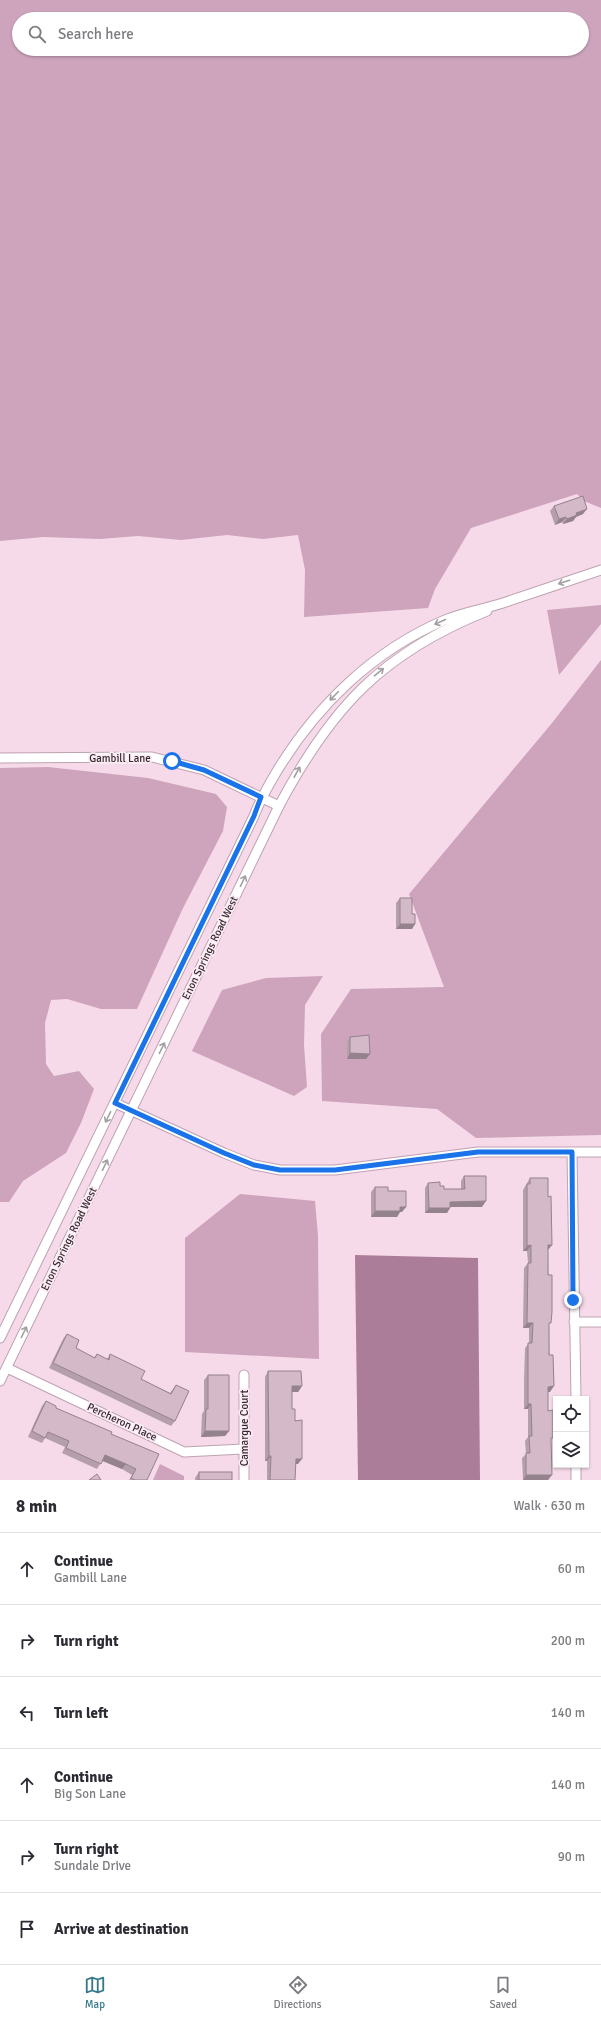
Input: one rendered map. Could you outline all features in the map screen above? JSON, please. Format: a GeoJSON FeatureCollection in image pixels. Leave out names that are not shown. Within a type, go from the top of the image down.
{"type":"FeatureCollection","features":[{"type":"Feature","properties":{"kind":"street"},"geometry":{"type":"LineString","coordinates":[[0,1338],[254,816],[261,797],[290,750],[310,723],[343,686],[374,661],[414,635],[460,614],[601,570]]}},
{"type":"Feature","properties":{"kind":"street","name":"Enon Springs Road West"},"geometry":{"type":"LineString","coordinates":[[0,1381],[279,806],[299,768],[323,731],[366,684],[403,654],[429,637],[515,598]]}},
{"type":"Feature","properties":{"kind":"street","name":"Gambill Lane"},"geometry":{"type":"LineString","coordinates":[[0,758],[152,757],[204,770],[279,806]]}},
{"type":"Feature","properties":{"kind":"street"},"geometry":{"type":"LineString","coordinates":[[115,1103],[224,1153],[254,1165],[280,1170],[335,1170],[478,1152],[601,1152]]}},
{"type":"Feature","properties":{"kind":"street"},"geometry":{"type":"LineString","coordinates":[[572,1152],[576,1396]]}},
{"type":"Feature","properties":{"kind":"street"},"geometry":{"type":"LineString","coordinates":[[574,1322],[601,1322]]}},
{"type":"Feature","properties":{"kind":"street","name":"Percheron Place"},"geometry":{"type":"LineString","coordinates":[[7,1368],[184,1452],[244,1449]]}},
{"type":"Feature","properties":{"kind":"street","name":"Camargue Court"},"geometry":{"type":"LineString","coordinates":[[244,1375],[244,1480]]}},
{"type":"Feature","properties":{"kind":"street"},"geometry":{"type":"LineString","coordinates":[[576,1468],[576,1480]]}},
{"type":"Feature","properties":{"kind":"shaded area"},"geometry":{"type":"Polygon","coordinates":[[[0,0],[601,0],[601,508],[584,501],[577,494],[471,528],[435,589],[428,608],[304,617],[305,570],[298,535],[263,539],[227,535],[181,540],[138,536],[100,539],[43,537],[0,541],[0,0]]]}},
{"type":"Feature","properties":{"kind":"shaded area"},"geometry":{"type":"Polygon","coordinates":[[[601,605],[601,624],[559,675],[547,610],[601,605]]]}},
{"type":"Feature","properties":{"kind":"shaded area"},"geometry":{"type":"Polygon","coordinates":[[[601,660],[601,1135],[476,1138],[437,1109],[322,1101],[321,1034],[351,989],[444,987],[409,894],[552,723],[601,660]]]}},
{"type":"Feature","properties":{"kind":"shaded area"},"geometry":{"type":"Polygon","coordinates":[[[48,767],[148,778],[216,794],[227,807],[223,831],[183,908],[137,1009],[101,1009],[67,999],[51,1000],[45,1023],[46,1064],[54,1076],[79,1071],[94,1089],[81,1123],[66,1153],[23,1181],[9,1202],[0,1202],[0,768],[48,767]]]}},
{"type":"Feature","properties":{"kind":"shaded area"},"geometry":{"type":"Polygon","coordinates":[[[323,976],[305,1005],[304,1045],[307,1087],[294,1096],[192,1051],[222,990],[266,978],[323,976]]]}},
{"type":"Feature","properties":{"kind":"shaded area"},"geometry":{"type":"Polygon","coordinates":[[[240,1194],[315,1201],[318,1236],[319,1359],[185,1352],[185,1238],[240,1194]]]}},
{"type":"Feature","properties":{"kind":"shaded area"},"geometry":{"type":"Polygon","coordinates":[[[355,1255],[478,1258],[480,1480],[358,1480],[355,1255]]]}},
{"type":"Feature","properties":{"kind":"shaded area"},"geometry":{"type":"Polygon","coordinates":[[[160,1464],[184,1476],[184,1480],[153,1480],[160,1464]]]}},
{"type":"Feature","properties":{"kind":"building"},"geometry":{"type":"Polygon","coordinates":[[[583,496],[587,509],[576,513],[577,515],[567,519],[566,517],[559,519],[554,506],[583,496]]]}},
{"type":"Feature","properties":{"kind":"building"},"geometry":{"type":"Polygon","coordinates":[[[400,898],[412,898],[412,914],[415,914],[415,924],[400,924],[400,898]]]}},
{"type":"Feature","properties":{"kind":"building"},"geometry":{"type":"Polygon","coordinates":[[[369,1035],[370,1054],[350,1053],[350,1037],[369,1035]]]}},
{"type":"Feature","properties":{"kind":"building"},"geometry":{"type":"Polygon","coordinates":[[[464,1176],[486,1176],[486,1201],[450,1202],[450,1208],[429,1208],[428,1183],[440,1182],[440,1186],[444,1186],[444,1189],[465,1189],[464,1176]]]}},
{"type":"Feature","properties":{"kind":"building"},"geometry":{"type":"Polygon","coordinates":[[[530,1178],[548,1178],[548,1197],[551,1196],[552,1245],[548,1245],[548,1275],[552,1275],[552,1312],[551,1323],[549,1323],[549,1355],[553,1355],[554,1386],[548,1387],[548,1411],[553,1410],[553,1438],[551,1438],[552,1475],[526,1475],[526,1453],[530,1453],[529,1436],[532,1436],[531,1404],[528,1404],[528,1343],[532,1343],[533,1323],[527,1323],[528,1263],[531,1263],[531,1245],[527,1246],[527,1184],[530,1184],[530,1178]]]}},
{"type":"Feature","properties":{"kind":"building"},"geometry":{"type":"Polygon","coordinates":[[[375,1187],[388,1187],[388,1191],[406,1191],[406,1207],[400,1207],[400,1211],[375,1211],[375,1187]]]}},
{"type":"Feature","properties":{"kind":"building"},"geometry":{"type":"Polygon","coordinates":[[[67,1334],[79,1340],[76,1348],[95,1358],[97,1354],[109,1360],[110,1354],[145,1371],[141,1379],[171,1394],[176,1385],[189,1391],[175,1421],[53,1363],[67,1334]]]}},
{"type":"Feature","properties":{"kind":"building"},"geometry":{"type":"Polygon","coordinates":[[[268,1371],[301,1371],[302,1386],[292,1386],[292,1409],[295,1409],[295,1421],[302,1420],[302,1459],[296,1459],[295,1480],[270,1480],[271,1456],[269,1456],[268,1371]]]}},
{"type":"Feature","properties":{"kind":"building"},"geometry":{"type":"Polygon","coordinates":[[[208,1375],[229,1375],[229,1431],[205,1431],[206,1409],[208,1409],[208,1375]]]}},
{"type":"Feature","properties":{"kind":"building"},"geometry":{"type":"Polygon","coordinates":[[[46,1401],[56,1406],[56,1408],[112,1432],[111,1434],[159,1454],[147,1480],[135,1480],[131,1478],[136,1469],[105,1455],[101,1464],[66,1448],[69,1441],[48,1432],[45,1438],[32,1431],[46,1401]]]}},
{"type":"Feature","properties":{"kind":"building"},"geometry":{"type":"Polygon","coordinates":[[[199,1472],[232,1472],[232,1480],[199,1480],[199,1472]]]}},
{"type":"Feature","properties":{"kind":"building"},"geometry":{"type":"Polygon","coordinates":[[[97,1474],[101,1480],[89,1480],[97,1474]]]}},
{"type":"Feature","properties":{"kind":"route"},"geometry":{"type":"LineString","coordinates":[[172,761],[204,770],[261,797],[254,816],[115,1103],[148,1120],[224,1153],[254,1165],[280,1170],[335,1170],[387,1165],[478,1152],[572,1152],[573,1300]]}}]}
